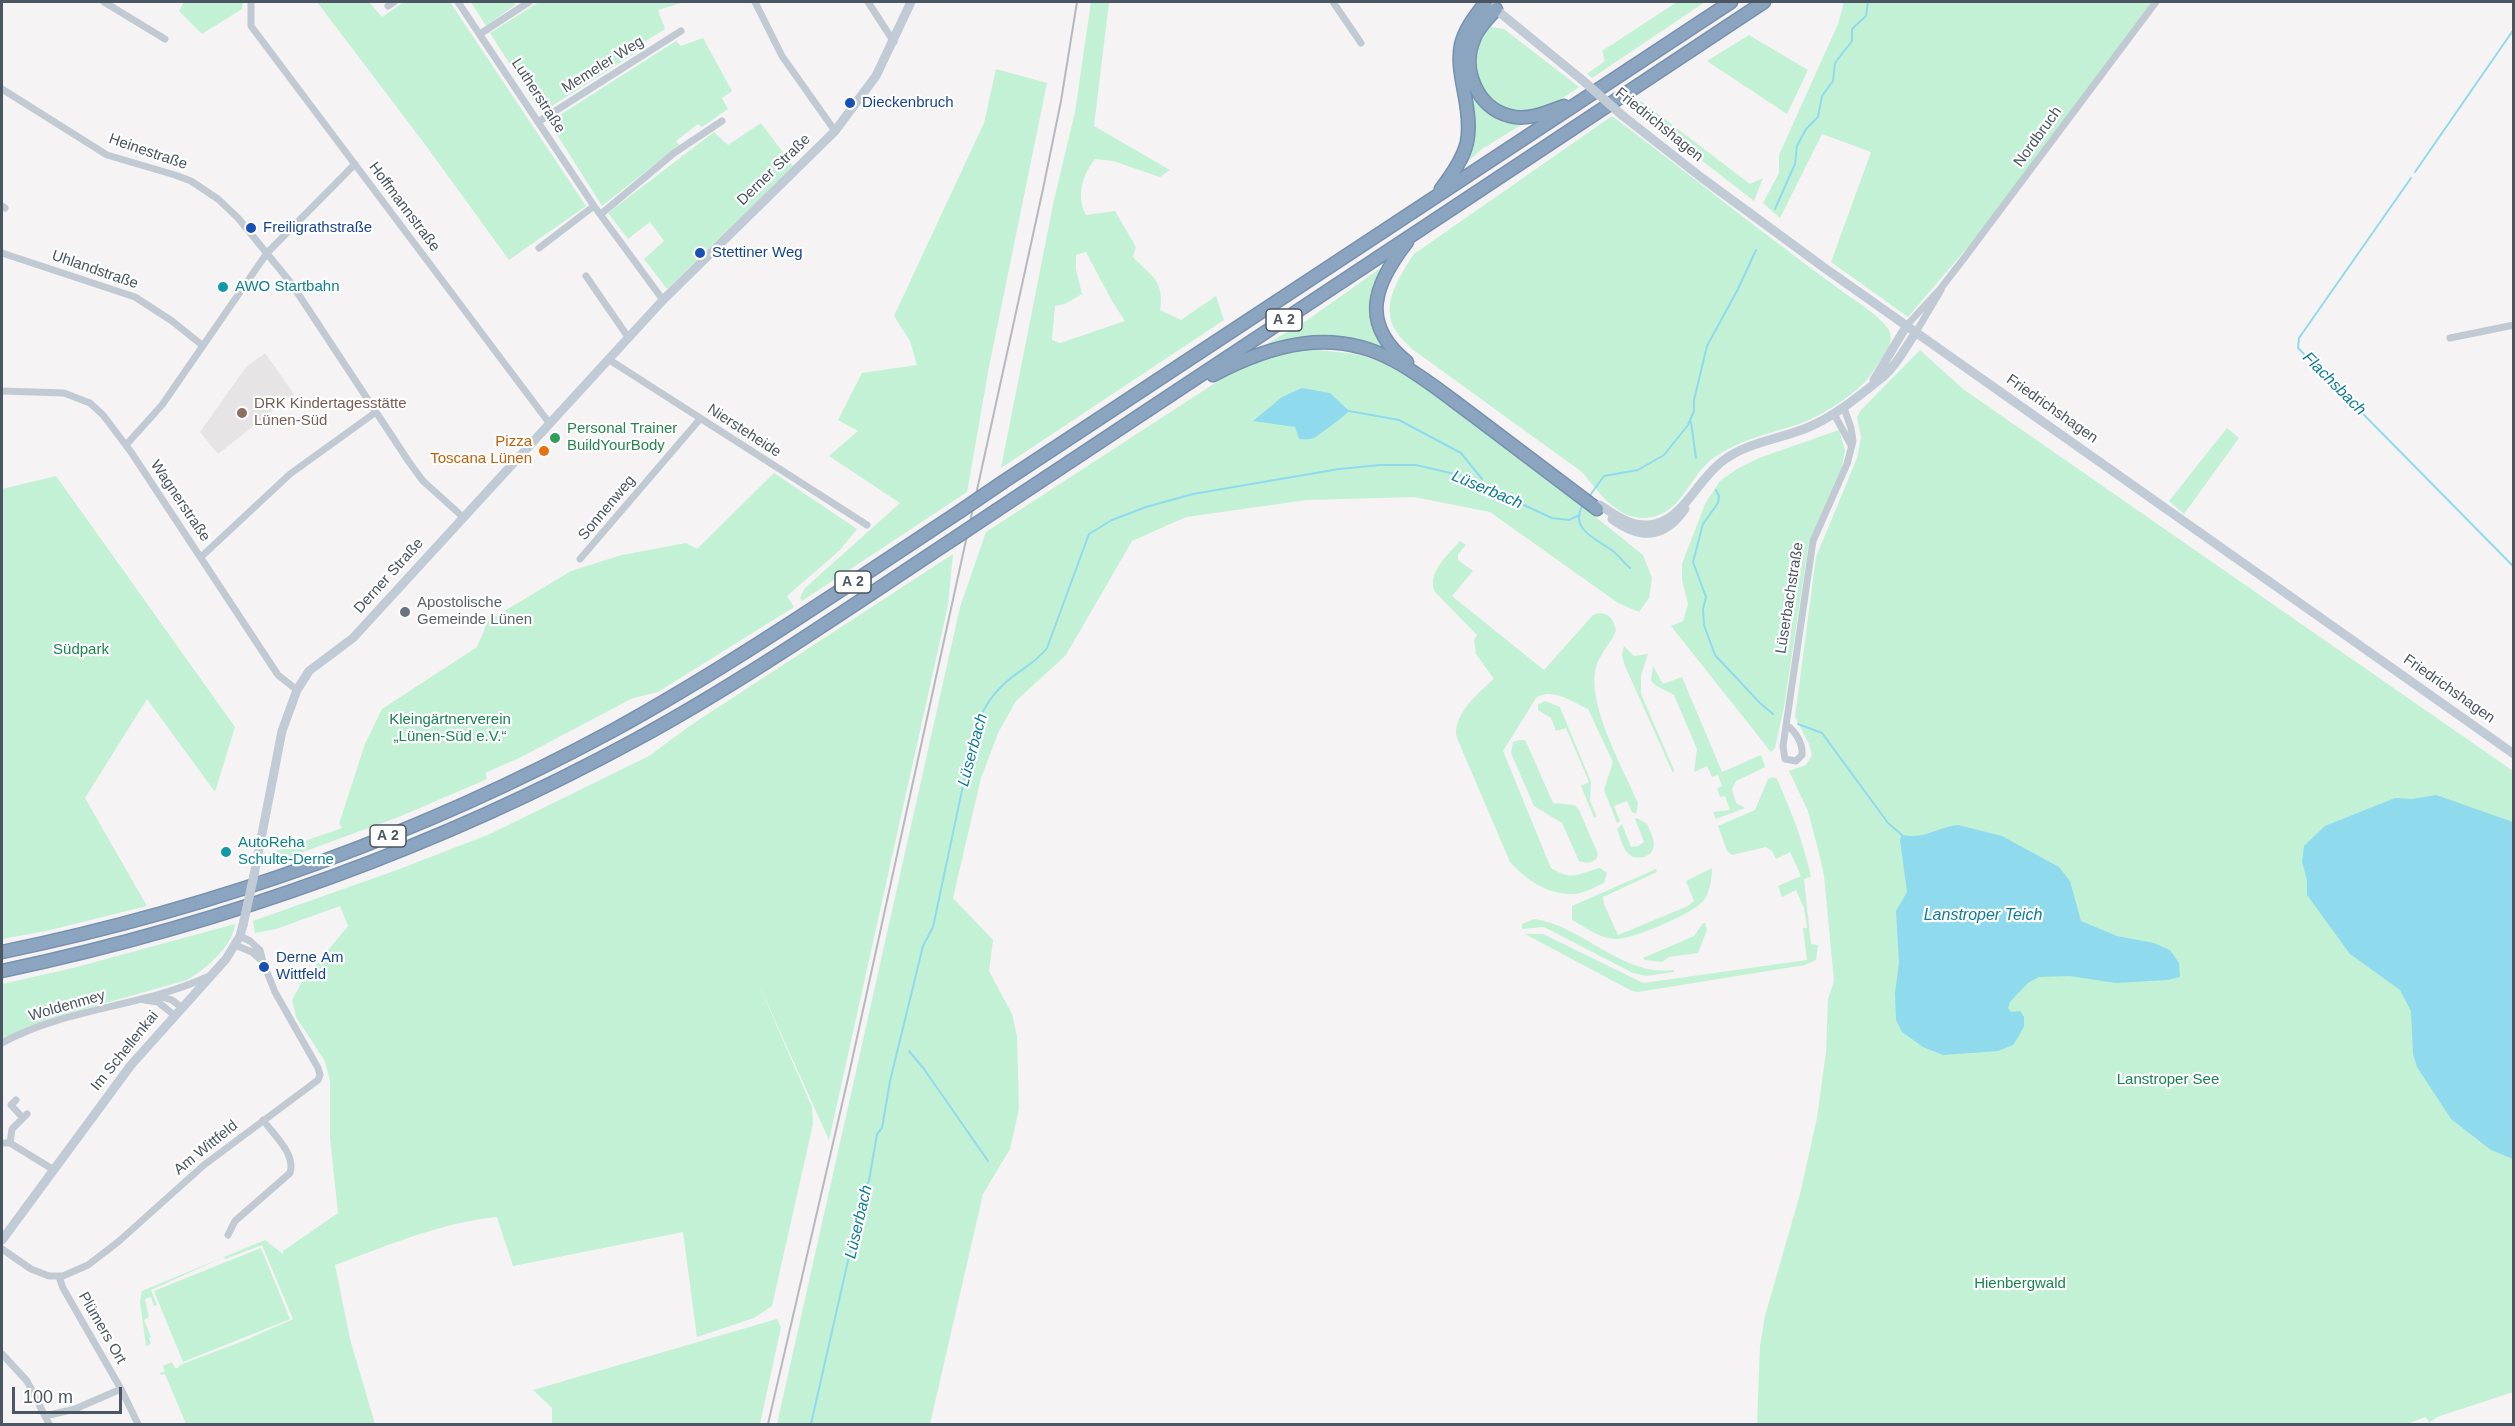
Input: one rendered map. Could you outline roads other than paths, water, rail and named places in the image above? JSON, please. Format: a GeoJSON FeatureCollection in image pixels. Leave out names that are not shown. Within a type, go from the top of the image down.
{"type":"FeatureCollection","features":[{"type":"Feature","properties":{"kind":"highway","name":"A 2"},"geometry":{"type":"LineString","coordinates":[[2,952],[120,925],[242,890],[369,844],[471,801],[611,732],[698,682],[820,604],[1731,2]]}},
{"type":"Feature","properties":{"kind":"highway","name":"A 2"},"geometry":{"type":"LineString","coordinates":[[2,971],[126,943],[236,912],[349,872],[462,826],[576,772],[683,713],[955,538],[1764,2]]}},
{"type":"Feature","properties":{"kind":"highway"},"geometry":{"type":"LineString","coordinates":[[1491,5],[1469,52],[1470,75],[1483,99],[1494,109],[1510,116],[1528,117],[1582,99]]}},
{"type":"Feature","properties":{"kind":"highway"},"geometry":{"type":"LineString","coordinates":[[1435,197],[1460,163],[1467,143],[1469,116],[1460,75],[1460,57],[1467,29],[1491,5]]}},
{"type":"Feature","properties":{"kind":"highway"},"geometry":{"type":"LineString","coordinates":[[1413,234],[1385,272],[1379,285],[1377,316],[1386,340],[1404,360],[1574,489]]}},
{"type":"Feature","properties":{"kind":"highway"},"geometry":{"type":"LineString","coordinates":[[1154,406],[1235,363],[1271,349],[1309,342],[1348,345],[1395,361],[1599,507]]}},
{"type":"Feature","properties":{"kind":"main road","name":"Derner Straße"},"geometry":{"type":"LineString","coordinates":[[254,872],[282,731],[297,690],[309,671],[353,638],[663,300],[835,130],[863,96],[894,42],[911,2]]}},
{"type":"Feature","properties":{"kind":"main road","name":"Friedrichshagen"},"geometry":{"type":"LineString","coordinates":[[1491,5],[1623,116],[1710,184],[2514,754]]}},
{"type":"Feature","properties":{"kind":"main road"},"geometry":{"type":"LineString","coordinates":[[1873,382],[1907,325]]}},
{"type":"Feature","properties":{"kind":"main road"},"geometry":{"type":"LineString","coordinates":[[1599,507],[1626,521],[1646,526],[1663,521],[1689,499],[1704,477],[1726,458],[1756,444],[1809,427],[1844,408],[1884,375],[1917,332]]}},
{"type":"Feature","properties":{"kind":"main road","name":"Im Schellenkai"},"geometry":{"type":"LineString","coordinates":[[2,1240],[131,1065],[210,976],[237,941],[254,872]]}},
{"type":"Feature","properties":{"kind":"street"},"geometry":{"type":"LineString","coordinates":[[104,2],[165,39]]}},
{"type":"Feature","properties":{"kind":"street","name":"Hoffmannstraße"},"geometry":{"type":"LineString","coordinates":[[250,2],[251,26],[550,424]]}},
{"type":"Feature","properties":{"kind":"street"},"geometry":{"type":"LineString","coordinates":[[388,6],[394,2]]}},
{"type":"Feature","properties":{"kind":"street","name":"Lutherstraße"},"geometry":{"type":"LineString","coordinates":[[458,2],[594,206],[663,300]]}},
{"type":"Feature","properties":{"kind":"street"},"geometry":{"type":"LineString","coordinates":[[480,34],[529,2]]}},
{"type":"Feature","properties":{"kind":"street"},"geometry":{"type":"LineString","coordinates":[[755,2],[782,56],[835,130]]}},
{"type":"Feature","properties":{"kind":"street"},"geometry":{"type":"LineString","coordinates":[[868,2],[894,42]]}},
{"type":"Feature","properties":{"kind":"street"},"geometry":{"type":"LineString","coordinates":[[1333,2],[1361,43]]}},
{"type":"Feature","properties":{"kind":"street","name":"Nordbruch"},"geometry":{"type":"LineString","coordinates":[[1907,325],[1941,288],[2156,2]]}},
{"type":"Feature","properties":{"kind":"street","name":"Memeler Weg"},"geometry":{"type":"LineString","coordinates":[[538,122],[681,31]]}},
{"type":"Feature","properties":{"kind":"street","name":"Heinestraße"},"geometry":{"type":"LineString","coordinates":[[2,89],[107,155],[176,175],[205,189],[238,218],[291,283],[423,481],[463,518]]}},
{"type":"Feature","properties":{"kind":"street"},"geometry":{"type":"LineString","coordinates":[[601,214],[674,153],[722,121]]}},
{"type":"Feature","properties":{"kind":"street"},"geometry":{"type":"LineString","coordinates":[[126,445],[162,405],[267,253],[355,164]]}},
{"type":"Feature","properties":{"kind":"street"},"geometry":{"type":"LineString","coordinates":[[538,248],[594,206]]}},
{"type":"Feature","properties":{"kind":"street","name":"Uhlandstraße"},"geometry":{"type":"LineString","coordinates":[[2,253],[135,297],[172,321],[202,345]]}},
{"type":"Feature","properties":{"kind":"street"},"geometry":{"type":"LineString","coordinates":[[586,276],[628,337]]}},
{"type":"Feature","properties":{"kind":"street","name":"Nordbruch"},"geometry":{"type":"LineString","coordinates":[[1917,332],[1941,288]]}},
{"type":"Feature","properties":{"kind":"street"},"geometry":{"type":"LineString","coordinates":[[2450,338],[2514,325]]}},
{"type":"Feature","properties":{"kind":"street","name":"Niersteheide"},"geometry":{"type":"LineString","coordinates":[[608,359],[867,525]]}},
{"type":"Feature","properties":{"kind":"street","name":"Wagnerstraße"},"geometry":{"type":"LineString","coordinates":[[2,391],[64,393],[82,399],[103,415],[126,445],[278,675],[297,690]]}},
{"type":"Feature","properties":{"kind":"street","name":"Lüserbachstraße"},"geometry":{"type":"LineString","coordinates":[[1786,725],[1792,728],[1802,746],[1802,755],[1796,761],[1788,762],[1782,755],[1786,725],[1813,541],[1847,464],[1853,436],[1844,408]]}},
{"type":"Feature","properties":{"kind":"street"},"geometry":{"type":"LineString","coordinates":[[201,557],[290,474],[376,412]]}},
{"type":"Feature","properties":{"kind":"street"},"geometry":{"type":"LineString","coordinates":[[1834,414],[1851,445]]}},
{"type":"Feature","properties":{"kind":"street","name":"Sonnenweg"},"geometry":{"type":"LineString","coordinates":[[580,559],[700,418]]}},
{"type":"Feature","properties":{"kind":"street","name":"Am Wittfeld"},"geometry":{"type":"LineString","coordinates":[[59,1277],[77,1271],[94,1261],[204,1165],[318,1080],[320,1075],[318,1068],[275,992],[258,948],[237,941]]}},
{"type":"Feature","properties":{"kind":"street","name":"Woldenmey"},"geometry":{"type":"LineString","coordinates":[[2,1043],[49,1023],[142,1000],[210,976]]}},
{"type":"Feature","properties":{"kind":"street"},"geometry":{"type":"LineString","coordinates":[[156,995],[165,997],[181,1007]]}},
{"type":"Feature","properties":{"kind":"street"},"geometry":{"type":"LineString","coordinates":[[142,1000],[158,1002],[174,1015]]}},
{"type":"Feature","properties":{"kind":"street"},"geometry":{"type":"LineString","coordinates":[[16,1100],[11,1105],[25,1116],[12,1129],[6,1143],[54,1170]]}},
{"type":"Feature","properties":{"kind":"street"},"geometry":{"type":"LineString","coordinates":[[228,1235],[235,1221],[290,1173],[292,1167],[290,1156],[263,1120]]}},
{"type":"Feature","properties":{"kind":"street"},"geometry":{"type":"LineString","coordinates":[[2,1249],[39,1273],[59,1277]]}},
{"type":"Feature","properties":{"kind":"street","name":"Plümers Ort"},"geometry":{"type":"LineString","coordinates":[[59,1277],[121,1389],[138,1425]]}},
{"type":"Feature","properties":{"kind":"street"},"geometry":{"type":"LineString","coordinates":[[2,1354],[27,1381],[49,1425]]}},
{"type":"Feature","properties":{"kind":"street"},"geometry":{"type":"LineString","coordinates":[[45,1416],[88,1405],[121,1389]]}},
{"type":"Feature","properties":{"kind":"water"},"geometry":{"type":"Polygon","coordinates":[[[1302,388],[1330,393],[1349,411],[1312,439],[1299,439],[1295,427],[1253,421],[1282,397],[1302,388]]]}},
{"type":"Feature","properties":{"kind":"water"},"geometry":{"type":"Polygon","coordinates":[[[2436,795],[2513,822],[2513,1159],[2491,1150],[2451,1119],[2417,1067],[2413,1054],[2411,1011],[2400,990],[2350,954],[2307,895],[2307,880],[2302,862],[2304,846],[2325,826],[2395,798],[2412,799],[2436,795]]]}},
{"type":"Feature","properties":{"kind":"water","name":"Lanstroper Teich"},"geometry":{"type":"Polygon","coordinates":[[[1958,825],[2002,836],[2059,867],[2070,881],[2081,921],[2117,936],[2154,943],[2170,950],[2179,963],[2180,977],[2168,980],[2116,983],[2070,976],[2039,977],[2028,983],[2010,1002],[2008,1008],[2011,1012],[2020,1011],[2024,1017],[2024,1026],[2013,1045],[1998,1051],[1943,1055],[1923,1047],[1902,1032],[1896,1020],[1895,993],[1899,963],[1896,911],[1907,892],[1900,840],[1902,835],[1924,835],[1958,825]]]}},
{"type":"Feature","properties":{"kind":"waterway","name":"Lüserbach"},"geometry":{"type":"LineString","coordinates":[[1775,209],[1795,164],[1797,146],[1806,129],[1818,117],[1822,96],[1833,81],[1835,63],[1852,41],[1852,29],[1866,16],[1868,2]]}},
{"type":"Feature","properties":{"kind":"waterway","name":"Flachsbach"},"geometry":{"type":"LineString","coordinates":[[2415,172],[2514,29]]}},
{"type":"Feature","properties":{"kind":"waterway","name":"Flachsbach"},"geometry":{"type":"LineString","coordinates":[[2411,178],[2299,338],[2298,348],[2514,567]]}},
{"type":"Feature","properties":{"kind":"waterway"},"geometry":{"type":"LineString","coordinates":[[1588,498],[1604,476],[1638,470],[1664,455],[1688,425],[1694,411],[1694,400],[1707,346],[1756,250]]}},
{"type":"Feature","properties":{"kind":"waterway"},"geometry":{"type":"LineString","coordinates":[[1349,411],[1399,420],[1461,453],[1482,479]]}},
{"type":"Feature","properties":{"kind":"waterway"},"geometry":{"type":"LineString","coordinates":[[1691,422],[1696,458]]}},
{"type":"Feature","properties":{"kind":"waterway","name":"Lüserbach"},"geometry":{"type":"LineString","coordinates":[[811,1424],[864,1190],[869,1181],[877,1134],[882,1128],[890,1081],[923,946],[933,927],[975,729],[986,706],[998,690],[1037,659],[1047,648],[1089,534],[1112,520],[1146,507],[1193,494],[1339,469],[1380,465],[1416,465],[1459,475],[1552,518],[1569,520],[1580,515]]}},
{"type":"Feature","properties":{"kind":"waterway"},"geometry":{"type":"LineString","coordinates":[[1716,490],[1719,496],[1718,503],[1703,524],[1693,562],[1706,597],[1703,609],[1704,625],[1715,655],[1773,714]]}},
{"type":"Feature","properties":{"kind":"waterway"},"geometry":{"type":"LineString","coordinates":[[1583,505],[1579,513],[1582,527],[1593,538],[1613,551],[1630,568]]}},
{"type":"Feature","properties":{"kind":"waterway"},"geometry":{"type":"LineString","coordinates":[[1798,724],[1822,733],[1888,823],[1902,835]]}},
{"type":"Feature","properties":{"kind":"waterway"},"geometry":{"type":"LineString","coordinates":[[909,1051],[988,1161]]}},
{"type":"Feature","properties":{"kind":"railway"},"geometry":{"type":"LineString","coordinates":[[768,1424],[849,1074],[1043,189],[1061,101],[1077,2]]}},
{"type":"Feature","properties":{"kind":"place","name":"Dieckenbruch"},"geometry":{"type":"Point","coordinates":[850,103]}},
{"type":"Feature","properties":{"kind":"place","name":"Freiligrathstraße"},"geometry":{"type":"Point","coordinates":[251,228]}},
{"type":"Feature","properties":{"kind":"place","name":"Stettiner Weg"},"geometry":{"type":"Point","coordinates":[700,253]}},
{"type":"Feature","properties":{"kind":"place","name":"AWO Startbahn"},"geometry":{"type":"Point","coordinates":[223,287]}},
{"type":"Feature","properties":{"kind":"place","name":"DRK Kindertagesstätte Lünen-Süd"},"geometry":{"type":"Point","coordinates":[242,413]}},
{"type":"Feature","properties":{"kind":"place","name":"Personal Trainer BuildYourBody"},"geometry":{"type":"Point","coordinates":[555,438]}},
{"type":"Feature","properties":{"kind":"place","name":"Pizza Toscana Lünen"},"geometry":{"type":"Point","coordinates":[544,451]}},
{"type":"Feature","properties":{"kind":"place","name":"Apostolische Gemeinde Lünen"},"geometry":{"type":"Point","coordinates":[405,612]}},
{"type":"Feature","properties":{"kind":"place","name":"AutoReha Schulte-Derne"},"geometry":{"type":"Point","coordinates":[226,852]}},
{"type":"Feature","properties":{"kind":"place","name":"Derne Am Wittfeld"},"geometry":{"type":"Point","coordinates":[264,967]}},
{"type":"Feature","properties":{"kind":"park label","name":"Südpark"},"geometry":{"type":"Point","coordinates":[81,650]}},
{"type":"Feature","properties":{"kind":"park label","name":"Kleingärtnerverein „Lünen-Süd e.V.“"},"geometry":{"type":"Point","coordinates":[450,728]}},
{"type":"Feature","properties":{"kind":"park label","name":"Lanstroper See"},"geometry":{"type":"Point","coordinates":[2168,1080]}},
{"type":"Feature","properties":{"kind":"park label","name":"Hienbergwald"},"geometry":{"type":"Point","coordinates":[2020,1284]}}]}
